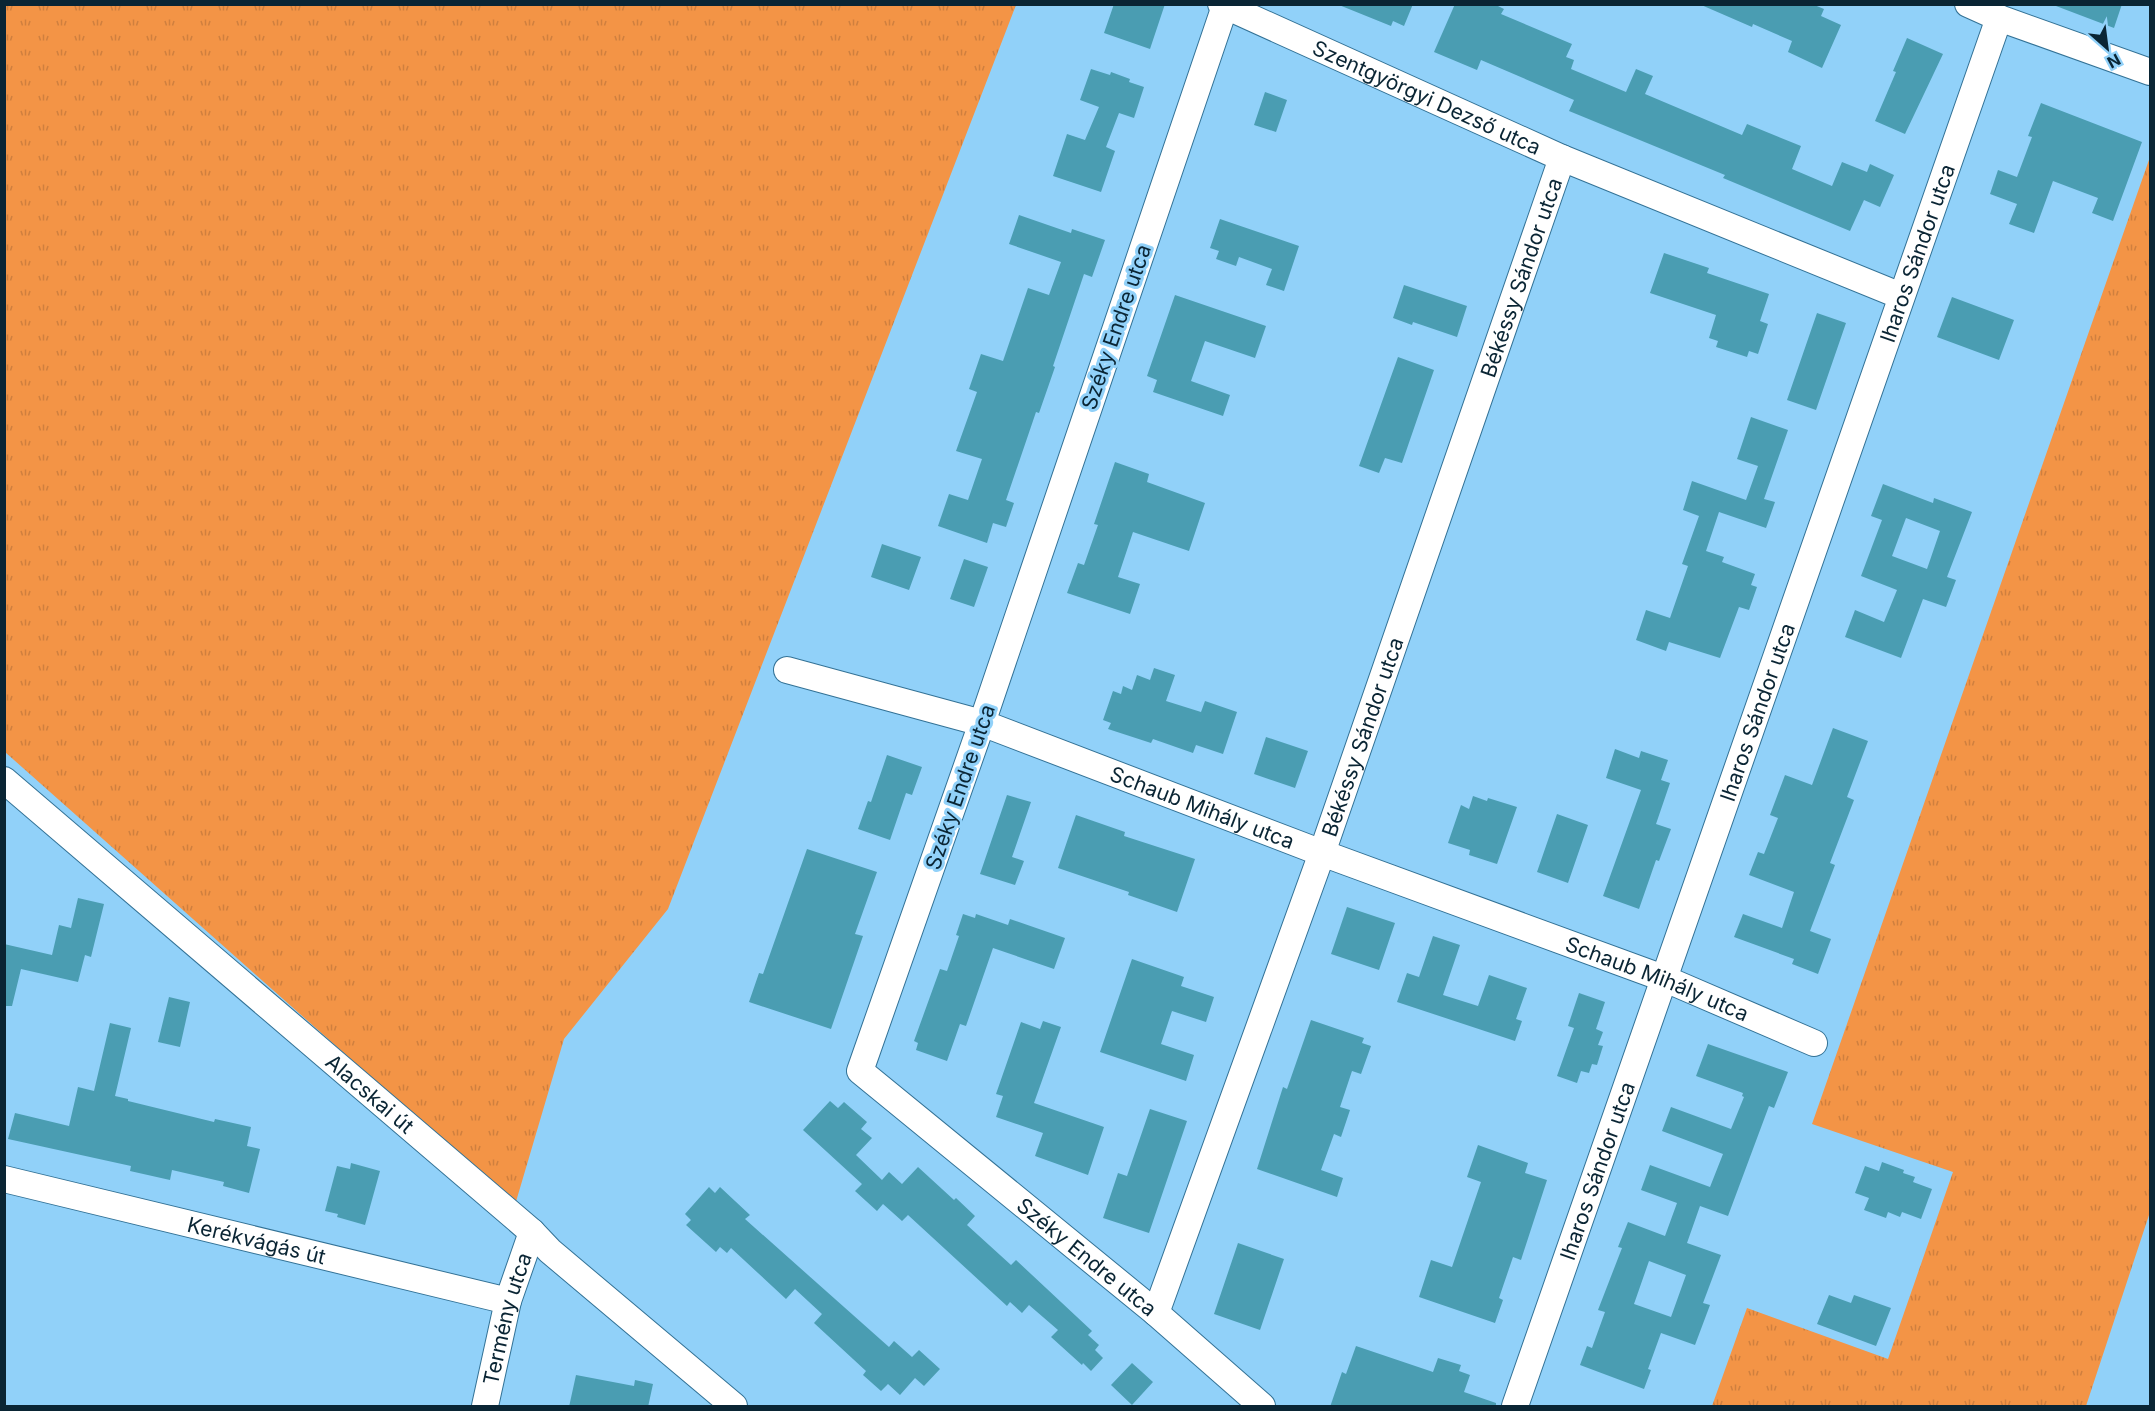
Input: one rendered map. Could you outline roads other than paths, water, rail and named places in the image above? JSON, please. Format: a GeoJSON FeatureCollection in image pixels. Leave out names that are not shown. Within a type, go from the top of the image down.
{"type":"FeatureCollection","features":[{"type":"Feature","properties":{"kind":"street"},"geometry":{"type":"LineString","coordinates":[[1968,4],[1999,18],[2151,72]]}},
{"type":"Feature","properties":{"kind":"street","name":"Szentgyörgyi Dezső utca"},"geometry":{"type":"LineString","coordinates":[[1223,5],[1562,158],[1900,296]]}},
{"type":"Feature","properties":{"kind":"street","name":"Széky Endre utca"},"geometry":{"type":"LineString","coordinates":[[1223,5],[982,723],[860,1071],[1156,1313],[1262,1407]]}},
{"type":"Feature","properties":{"kind":"street","name":"Iharos Sándor utca"},"geometry":{"type":"LineString","coordinates":[[1515,1407],[1900,296],[1999,18]]}},
{"type":"Feature","properties":{"kind":"street","name":"Békéssy Sándor utca"},"geometry":{"type":"LineString","coordinates":[[1156,1313],[1322,853],[1562,158]]}},
{"type":"Feature","properties":{"kind":"street","name":"Schaub Mihály utca"},"geometry":{"type":"LineString","coordinates":[[787,670],[982,723],[1322,853],[1663,978],[1814,1043]]}},
{"type":"Feature","properties":{"kind":"street","name":"Alacskai út"},"geometry":{"type":"LineString","coordinates":[[4,780],[734,1407]]}},
{"type":"Feature","properties":{"kind":"street","name":"Kerékvágás út"},"geometry":{"type":"LineString","coordinates":[[4,1179],[508,1301]]}},
{"type":"Feature","properties":{"kind":"street","name":"Termény utca"},"geometry":{"type":"LineString","coordinates":[[485,1407],[508,1301],[532,1232]]}}]}
